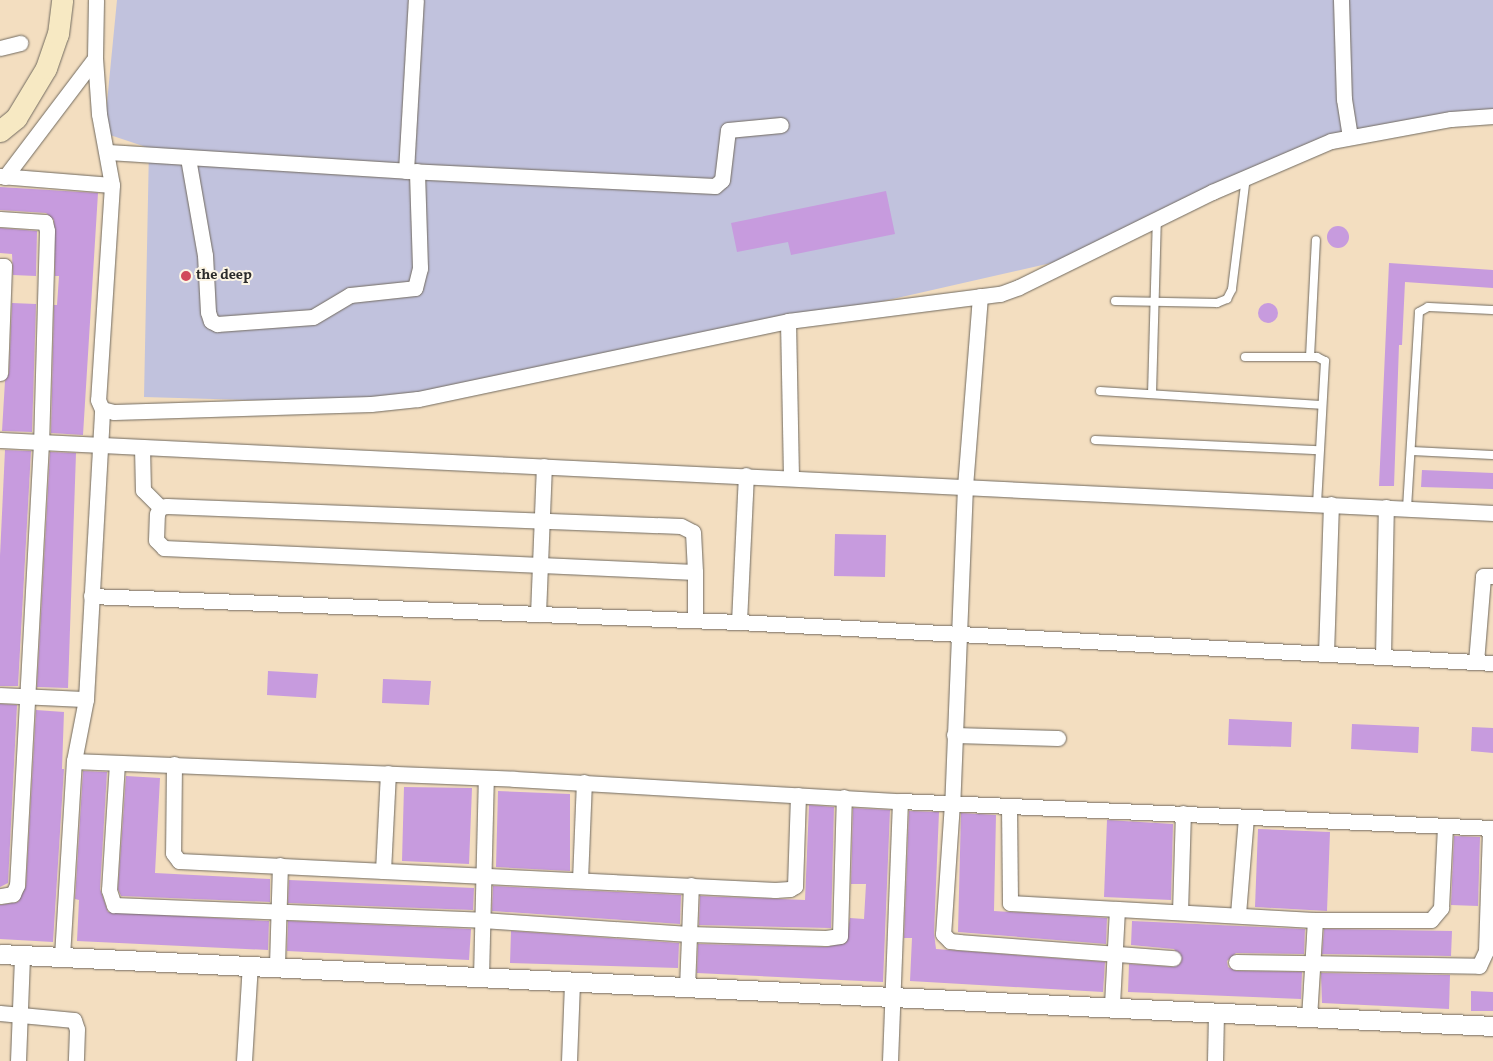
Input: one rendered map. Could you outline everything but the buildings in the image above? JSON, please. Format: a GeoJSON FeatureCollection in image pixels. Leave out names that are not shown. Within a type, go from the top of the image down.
{"type":"FeatureCollection","features":[{"type":"Feature","properties":{"kind":"main road"},"geometry":{"type":"LineString","coordinates":[[0,131],[16,118],[46,68],[58,34],[62,0]]}},
{"type":"Feature","properties":{"kind":"street"},"geometry":{"type":"LineString","coordinates":[[62,956],[74,761],[86,699],[98,446],[102,409],[98,394],[110,244],[112,184],[108,152],[99,114],[95,58],[96,0]]}},
{"type":"Feature","properties":{"kind":"street"},"geometry":{"type":"LineString","coordinates":[[188,158],[205,255],[210,321],[217,324],[313,317],[350,295],[415,288],[420,268],[412,171],[416,0]]}},
{"type":"Feature","properties":{"kind":"street"},"geometry":{"type":"LineString","coordinates":[[1341,0],[1344,99],[1350,136]]}},
{"type":"Feature","properties":{"kind":"street"},"geometry":{"type":"LineString","coordinates":[[0,48],[20,43]]}},
{"type":"Feature","properties":{"kind":"street"},"geometry":{"type":"LineString","coordinates":[[3,177],[95,58]]}},
{"type":"Feature","properties":{"kind":"street"},"geometry":{"type":"LineString","coordinates":[[102,409],[114,412],[197,411],[393,403],[788,321],[980,296],[1019,287],[1157,217],[1246,177],[1350,136],[1493,116]]}},
{"type":"Feature","properties":{"kind":"street"},"geometry":{"type":"LineString","coordinates":[[108,152],[412,171],[715,186],[722,180],[728,130],[781,125]]}},
{"type":"Feature","properties":{"kind":"street"},"geometry":{"type":"LineString","coordinates":[[3,177],[112,184]]}},
{"type":"Feature","properties":{"kind":"street"},"geometry":{"type":"LineString","coordinates":[[0,219],[41,221],[47,226],[40,443],[17,885],[13,894],[0,896]]}},
{"type":"Feature","properties":{"kind":"street"},"geometry":{"type":"LineString","coordinates":[[0,266],[4,266],[0,372]]}},
{"type":"Feature","properties":{"kind":"street"},"geometry":{"type":"LineString","coordinates":[[980,296],[965,486],[952,804],[942,925],[945,938],[1172,958]]}},
{"type":"Feature","properties":{"kind":"street"},"geometry":{"type":"LineString","coordinates":[[788,321],[791,477]]}},
{"type":"Feature","properties":{"kind":"street"},"geometry":{"type":"LineString","coordinates":[[0,440],[1493,512]]}},
{"type":"Feature","properties":{"kind":"street"},"geometry":{"type":"LineString","coordinates":[[142,448],[142,490],[160,507],[542,518],[686,527],[693,532],[695,620]]}},
{"type":"Feature","properties":{"kind":"street"},"geometry":{"type":"LineString","coordinates":[[538,614],[544,466]]}},
{"type":"Feature","properties":{"kind":"street"},"geometry":{"type":"LineString","coordinates":[[739,622],[746,475]]}},
{"type":"Feature","properties":{"kind":"street"},"geometry":{"type":"LineString","coordinates":[[1324,504],[1326,654]]}},
{"type":"Feature","properties":{"kind":"street"},"geometry":{"type":"LineString","coordinates":[[160,507],[156,540],[164,548],[695,572]]}},
{"type":"Feature","properties":{"kind":"street"},"geometry":{"type":"LineString","coordinates":[[1383,657],[1386,507]]}},
{"type":"Feature","properties":{"kind":"street"},"geometry":{"type":"LineString","coordinates":[[1476,662],[1483,576],[1493,576]]}},
{"type":"Feature","properties":{"kind":"street"},"geometry":{"type":"LineString","coordinates":[[91,596],[739,622],[1493,663]]}},
{"type":"Feature","properties":{"kind":"street"},"geometry":{"type":"LineString","coordinates":[[0,695],[86,699]]}},
{"type":"Feature","properties":{"kind":"street"},"geometry":{"type":"LineString","coordinates":[[954,735],[1058,738]]}},
{"type":"Feature","properties":{"kind":"street"},"geometry":{"type":"LineString","coordinates":[[74,761],[584,782],[952,804],[1491,828],[1486,951],[1479,966],[1312,965],[1236,962]]}},
{"type":"Feature","properties":{"kind":"street"},"geometry":{"type":"LineString","coordinates":[[117,763],[110,902],[121,906],[482,920],[689,934],[826,938],[840,936],[844,797]]}},
{"type":"Feature","properties":{"kind":"street"},"geometry":{"type":"LineString","coordinates":[[174,764],[175,859],[782,891],[795,886],[798,795]]}},
{"type":"Feature","properties":{"kind":"street"},"geometry":{"type":"LineString","coordinates":[[383,871],[388,773]]}},
{"type":"Feature","properties":{"kind":"street"},"geometry":{"type":"LineString","coordinates":[[481,977],[486,778]]}},
{"type":"Feature","properties":{"kind":"street"},"geometry":{"type":"LineString","coordinates":[[580,880],[584,782]]}},
{"type":"Feature","properties":{"kind":"street"},"geometry":{"type":"LineString","coordinates":[[890,1061],[900,801]]}},
{"type":"Feature","properties":{"kind":"street"},"geometry":{"type":"LineString","coordinates":[[1009,806],[1010,904],[1238,914],[1315,920],[1431,920],[1441,908],[1445,826]]}},
{"type":"Feature","properties":{"kind":"street"},"geometry":{"type":"LineString","coordinates":[[1180,912],[1183,814]]}},
{"type":"Feature","properties":{"kind":"street"},"geometry":{"type":"LineString","coordinates":[[1238,914],[1246,816]]}},
{"type":"Feature","properties":{"kind":"street"},"geometry":{"type":"LineString","coordinates":[[277,966],[280,865]]}},
{"type":"Feature","properties":{"kind":"street"},"geometry":{"type":"LineString","coordinates":[[687,988],[691,885]]}},
{"type":"Feature","properties":{"kind":"street"},"geometry":{"type":"LineString","coordinates":[[1112,1006],[1117,909]]}},
{"type":"Feature","properties":{"kind":"street"},"geometry":{"type":"LineString","coordinates":[[1309,1018],[1315,920]]}},
{"type":"Feature","properties":{"kind":"street"},"geometry":{"type":"LineString","coordinates":[[0,954],[250,964],[893,998],[1112,1006],[1216,1015],[1493,1026]]}},
{"type":"Feature","properties":{"kind":"street"},"geometry":{"type":"LineString","coordinates":[[18,1061],[22,956]]}},
{"type":"Feature","properties":{"kind":"street"},"geometry":{"type":"LineString","coordinates":[[244,1061],[250,964]]}},
{"type":"Feature","properties":{"kind":"street"},"geometry":{"type":"LineString","coordinates":[[569,1061],[572,982]]}},
{"type":"Feature","properties":{"kind":"street"},"geometry":{"type":"LineString","coordinates":[[0,1013],[20,1017],[74,1020],[77,1029],[76,1061]]}},
{"type":"Feature","properties":{"kind":"street"},"geometry":{"type":"LineString","coordinates":[[1215,1061],[1216,1015]]}},
{"type":"Feature","properties":{"kind":"lane"},"geometry":{"type":"LineString","coordinates":[[1115,301],[1217,303],[1230,296],[1246,177]]}},
{"type":"Feature","properties":{"kind":"lane"},"geometry":{"type":"LineString","coordinates":[[1152,394],[1157,217]]}},
{"type":"Feature","properties":{"kind":"lane"},"geometry":{"type":"LineString","coordinates":[[1310,357],[1316,240]]}},
{"type":"Feature","properties":{"kind":"lane"},"geometry":{"type":"LineString","coordinates":[[1407,508],[1419,312],[1428,307],[1493,310]]}},
{"type":"Feature","properties":{"kind":"lane"},"geometry":{"type":"LineString","coordinates":[[1245,357],[1310,357],[1322,359],[1327,365],[1321,405],[1319,450],[1324,504]]}},
{"type":"Feature","properties":{"kind":"lane"},"geometry":{"type":"LineString","coordinates":[[1100,391],[1321,405]]}},
{"type":"Feature","properties":{"kind":"lane"},"geometry":{"type":"LineString","coordinates":[[1094,440],[1319,450]]}},
{"type":"Feature","properties":{"kind":"lane"},"geometry":{"type":"LineString","coordinates":[[1411,450],[1493,455]]}},
{"type":"Feature","properties":{"kind":"shaded area"},"geometry":{"type":"Polygon","coordinates":[[[117,0],[1493,0],[1493,118],[1325,146],[1082,256],[427,405],[144,397],[149,148],[104,133],[117,0]]]}},
{"type":"Feature","properties":{"kind":"place","name":"the deep"},"geometry":{"type":"Point","coordinates":[186,276]}}]}
